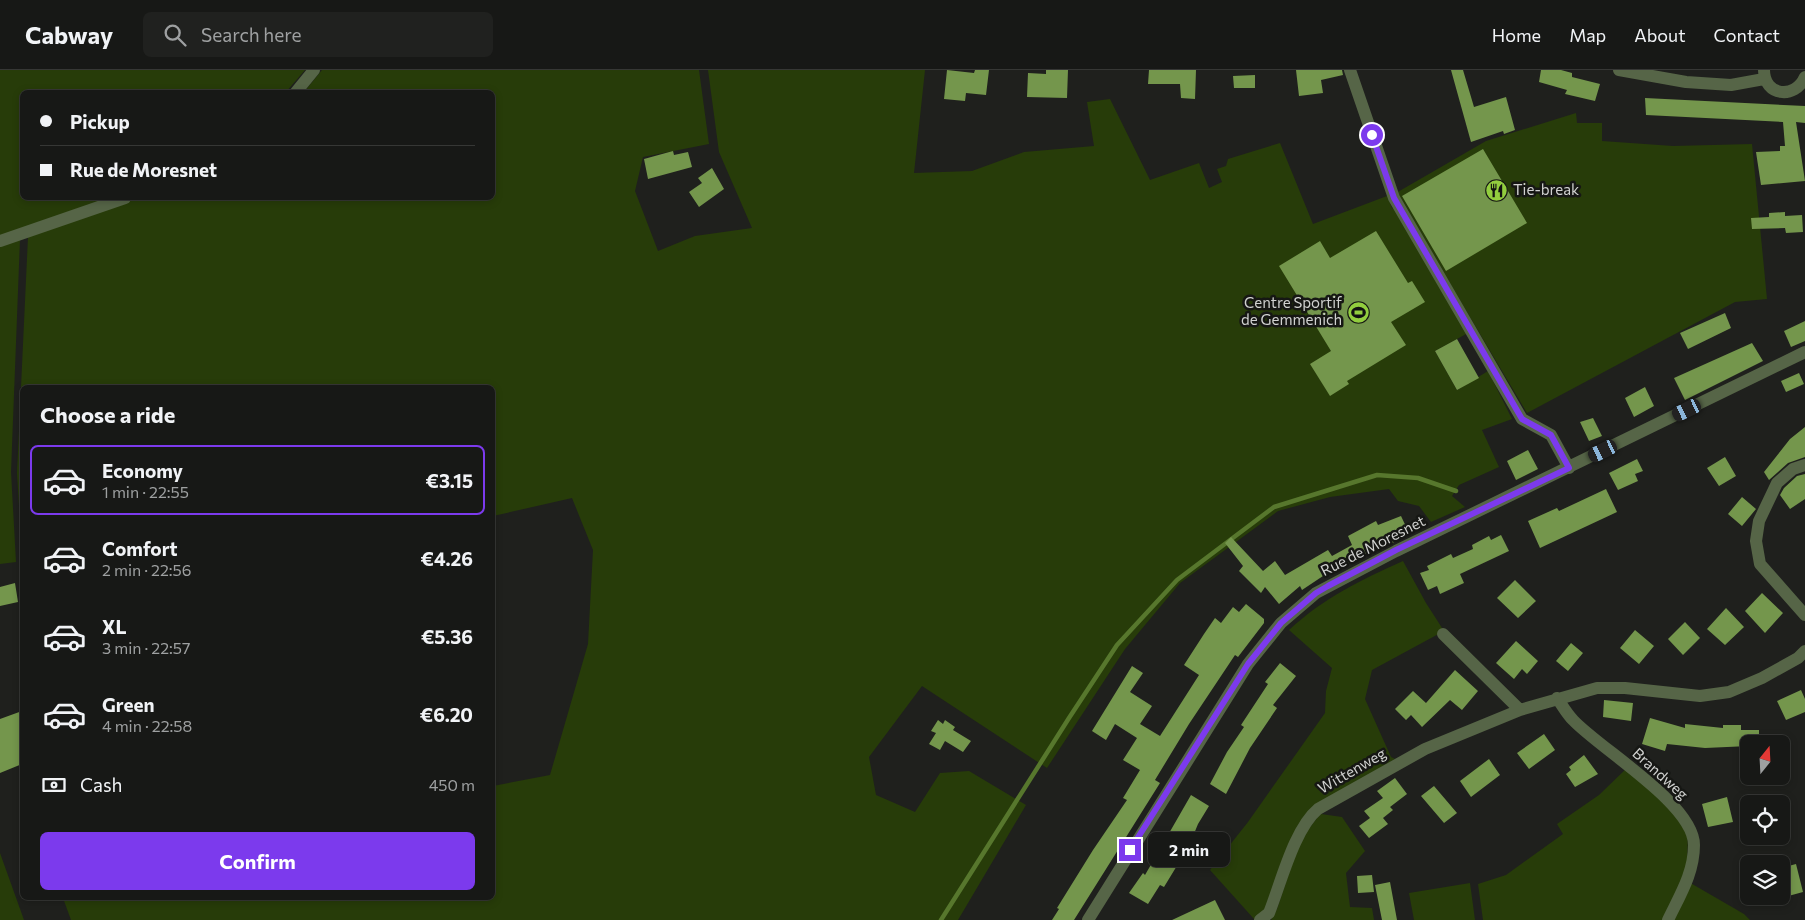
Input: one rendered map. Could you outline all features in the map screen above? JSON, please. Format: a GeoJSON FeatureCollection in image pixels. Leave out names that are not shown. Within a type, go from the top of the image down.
{"type":"FeatureCollection","features":[{"type":"Feature","properties":{"kind":"street"},"geometry":{"type":"LineString","coordinates":[[298,90],[314,70]]}},
{"type":"Feature","properties":{"kind":"street"},"geometry":{"type":"LineString","coordinates":[[1350,70],[1394,198],[1522,419],[1551,435],[1569,468]]}},
{"type":"Feature","properties":{"kind":"street"},"geometry":{"type":"LineString","coordinates":[[1619,70],[1686,82],[1731,85],[1764,75],[1771,88],[1782,92],[1793,91],[1802,84],[1805,77]]}},
{"type":"Feature","properties":{"kind":"street"},"geometry":{"type":"LineString","coordinates":[[0,241],[119,200]]}},
{"type":"Feature","properties":{"kind":"street","name":"Rue de Moresnet"},"geometry":{"type":"LineString","coordinates":[[1088,920],[1248,664],[1281,623],[1316,593],[1396,550],[1569,468],[1805,352]]}},
{"type":"Feature","properties":{"kind":"street"},"geometry":{"type":"LineString","coordinates":[[1805,466],[1793,469],[1777,483],[1759,521],[1756,541],[1760,564],[1805,614]]}},
{"type":"Feature","properties":{"kind":"street"},"geometry":{"type":"LineString","coordinates":[[1443,634],[1520,710]]}},
{"type":"Feature","properties":{"kind":"street","name":"Wittenweg"},"geometry":{"type":"LineString","coordinates":[[1260,920],[1269,913],[1307,818],[1332,801],[1425,750],[1520,710],[1597,688],[1625,688],[1700,696],[1729,692],[1762,678],[1798,658],[1805,651]]}},
{"type":"Feature","properties":{"kind":"street","name":"Brandweg"},"geometry":{"type":"LineString","coordinates":[[1558,698],[1572,719],[1671,802],[1688,825],[1694,842],[1691,872],[1668,920]]}},
{"type":"Feature","properties":{"kind":"green space"},"geometry":{"type":"Polygon","coordinates":[[[0,70],[305,70],[288,90],[20,90],[20,200],[107,200],[0,236],[0,70]]]}},
{"type":"Feature","properties":{"kind":"green space"},"geometry":{"type":"Polygon","coordinates":[[[322,70],[699,70],[709,144],[643,157],[635,191],[658,251],[695,236],[752,228],[719,152],[708,70],[925,70],[914,173],[972,171],[1024,152],[1094,146],[1087,102],[1110,99],[1150,180],[1199,163],[1209,188],[1222,182],[1217,169],[1226,166],[1228,159],[1280,143],[1313,224],[1387,196],[1392,208],[1399,212],[1468,333],[1435,351],[1457,390],[1488,371],[1512,419],[1482,430],[1499,467],[1459,485],[1452,496],[1465,507],[1431,522],[1419,506],[1398,501],[1389,489],[1330,497],[1278,511],[1180,583],[1125,649],[1047,768],[922,686],[869,757],[876,795],[915,812],[940,773],[969,771],[1026,805],[958,920],[71,920],[64,900],[495,900],[495,786],[550,775],[588,644],[593,550],[572,498],[495,516],[495,385],[21,385],[28,237],[131,200],[495,200],[495,90],[306,90],[322,70]]]}},
{"type":"Feature","properties":{"kind":"green space"},"geometry":{"type":"Polygon","coordinates":[[[1576,113],[1577,123],[1602,123],[1602,141],[1673,146],[1752,144],[1767,299],[1735,302],[1527,413],[1396,193],[1486,141],[1576,113]]]}},
{"type":"Feature","properties":{"kind":"green space"},"geometry":{"type":"Polygon","coordinates":[[[20,239],[11,472],[16,562],[0,564],[0,246],[20,239]]]}},
{"type":"Feature","properties":{"kind":"green space"},"geometry":{"type":"Polygon","coordinates":[[[20,409],[20,522],[17,473],[20,409]]]}},
{"type":"Feature","properties":{"kind":"green space"},"geometry":{"type":"Polygon","coordinates":[[[1403,561],[1444,631],[1372,670],[1365,699],[1391,757],[1395,759],[1323,802],[1265,913],[1254,919],[1210,870],[1248,822],[1325,713],[1326,691],[1332,668],[1289,630],[1302,618],[1329,599],[1403,561]]]}},
{"type":"Feature","properties":{"kind":"green space"},"geometry":{"type":"Polygon","coordinates":[[[1629,766],[1688,825],[1687,881],[1744,914],[1750,920],[1483,920],[1478,884],[1506,875],[1563,834],[1557,824],[1599,795],[1629,766]]]}},
{"type":"Feature","properties":{"kind":"green space"},"geometry":{"type":"Polygon","coordinates":[[[1321,814],[1342,817],[1365,851],[1346,873],[1350,907],[1372,908],[1374,920],[1271,920],[1277,909],[1299,847],[1312,824],[1321,814]]]}},
{"type":"Feature","properties":{"kind":"green space"},"geometry":{"type":"Polygon","coordinates":[[[0,853],[24,920],[0,920],[0,853]]]}},
{"type":"Feature","properties":{"kind":"green space"},"geometry":{"type":"Polygon","coordinates":[[[1470,883],[1475,920],[1414,920],[1409,893],[1470,883]]]}},
{"type":"Feature","properties":{"kind":"building"},"geometry":{"type":"Polygon","coordinates":[[[947,70],[974,73],[975,70],[989,70],[986,95],[966,93],[965,101],[944,99],[947,70]]]}},
{"type":"Feature","properties":{"kind":"building"},"geometry":{"type":"Polygon","coordinates":[[[1046,70],[1068,70],[1067,98],[1027,97],[1028,73],[1046,74],[1046,70]]]}},
{"type":"Feature","properties":{"kind":"building"},"geometry":{"type":"Polygon","coordinates":[[[1149,70],[1196,70],[1195,99],[1181,98],[1180,84],[1148,84],[1149,70]]]}},
{"type":"Feature","properties":{"kind":"building"},"geometry":{"type":"Polygon","coordinates":[[[1296,70],[1342,70],[1343,75],[1321,80],[1323,93],[1299,96],[1296,70]]]}},
{"type":"Feature","properties":{"kind":"building"},"geometry":{"type":"Polygon","coordinates":[[[1451,70],[1463,70],[1474,107],[1506,97],[1515,130],[1504,134],[1503,131],[1471,142],[1451,70]]]}},
{"type":"Feature","properties":{"kind":"building"},"geometry":{"type":"Polygon","coordinates":[[[1541,70],[1561,70],[1572,73],[1572,77],[1600,84],[1595,101],[1565,94],[1567,90],[1539,82],[1541,70]]]}},
{"type":"Feature","properties":{"kind":"building"},"geometry":{"type":"Polygon","coordinates":[[[1255,75],[1255,88],[1234,88],[1233,76],[1255,75]]]}},
{"type":"Feature","properties":{"kind":"building"},"geometry":{"type":"Polygon","coordinates":[[[1645,98],[1805,106],[1805,123],[1796,122],[1805,181],[1761,185],[1756,152],[1780,151],[1780,146],[1785,146],[1783,122],[1646,115],[1645,98]]]}},
{"type":"Feature","properties":{"kind":"building"},"geometry":{"type":"Polygon","coordinates":[[[1483,149],[1527,223],[1446,271],[1402,196],[1483,149]]]}},
{"type":"Feature","properties":{"kind":"building"},"geometry":{"type":"Polygon","coordinates":[[[673,151],[674,155],[688,152],[692,167],[648,179],[644,159],[673,151]]]}},
{"type":"Feature","properties":{"kind":"building"},"geometry":{"type":"Polygon","coordinates":[[[712,168],[724,189],[699,207],[689,192],[702,183],[698,178],[712,168]]]}},
{"type":"Feature","properties":{"kind":"building"},"geometry":{"type":"Polygon","coordinates":[[[1785,212],[1785,216],[1802,215],[1803,232],[1786,233],[1785,228],[1752,229],[1751,218],[1769,217],[1769,213],[1785,212]]]}},
{"type":"Feature","properties":{"kind":"building","name":"Centre Sportif de Gemmenich"},"geometry":{"type":"Polygon","coordinates":[[[1376,231],[1408,283],[1412,281],[1425,302],[1391,322],[1406,345],[1347,381],[1349,384],[1330,396],[1310,364],[1331,351],[1279,266],[1320,241],[1330,258],[1376,231]]]}},
{"type":"Feature","properties":{"kind":"building"},"geometry":{"type":"Polygon","coordinates":[[[1725,313],[1731,328],[1688,349],[1680,333],[1725,313]]]}},
{"type":"Feature","properties":{"kind":"building"},"geometry":{"type":"Polygon","coordinates":[[[1805,321],[1805,341],[1791,347],[1784,331],[1805,321]]]}},
{"type":"Feature","properties":{"kind":"building"},"geometry":{"type":"Polygon","coordinates":[[[1457,339],[1479,378],[1457,390],[1435,351],[1457,339]]]}},
{"type":"Feature","properties":{"kind":"building"},"geometry":{"type":"Polygon","coordinates":[[[1752,343],[1763,361],[1685,400],[1674,378],[1752,343]]]}},
{"type":"Feature","properties":{"kind":"building"},"geometry":{"type":"Polygon","coordinates":[[[1799,373],[1804,384],[1786,392],[1781,381],[1799,373]]]}},
{"type":"Feature","properties":{"kind":"building"},"geometry":{"type":"Polygon","coordinates":[[[1645,387],[1654,406],[1634,417],[1625,398],[1645,387]]]}},
{"type":"Feature","properties":{"kind":"building"},"geometry":{"type":"Polygon","coordinates":[[[1593,418],[1602,436],[1589,441],[1580,422],[1593,418]]]}},
{"type":"Feature","properties":{"kind":"building"},"geometry":{"type":"Polygon","coordinates":[[[1805,427],[1805,457],[1788,463],[1769,480],[1764,472],[1790,439],[1805,427]]]}},
{"type":"Feature","properties":{"kind":"building"},"geometry":{"type":"Polygon","coordinates":[[[1528,450],[1538,469],[1516,480],[1507,461],[1528,450]]]}},
{"type":"Feature","properties":{"kind":"building"},"geometry":{"type":"Polygon","coordinates":[[[1725,457],[1736,476],[1719,486],[1707,468],[1725,457]]]}},
{"type":"Feature","properties":{"kind":"building"},"geometry":{"type":"Polygon","coordinates":[[[1637,459],[1643,471],[1635,474],[1638,481],[1618,490],[1609,473],[1637,459]]]}},
{"type":"Feature","properties":{"kind":"building"},"geometry":{"type":"Polygon","coordinates":[[[1805,474],[1805,499],[1790,509],[1780,495],[1784,488],[1797,476],[1805,474]]]}},
{"type":"Feature","properties":{"kind":"building"},"geometry":{"type":"Polygon","coordinates":[[[1606,489],[1617,512],[1540,548],[1528,521],[1557,508],[1559,511],[1606,489]]]}},
{"type":"Feature","properties":{"kind":"building"},"geometry":{"type":"Polygon","coordinates":[[[1742,497],[1756,509],[1742,526],[1728,514],[1742,497]]]}},
{"type":"Feature","properties":{"kind":"building"},"geometry":{"type":"Polygon","coordinates":[[[1401,516],[1409,533],[1389,545],[1388,543],[1323,576],[1302,590],[1300,586],[1279,604],[1265,587],[1261,593],[1239,571],[1243,566],[1225,543],[1231,537],[1263,571],[1275,561],[1285,575],[1328,550],[1332,556],[1352,545],[1348,536],[1376,521],[1378,525],[1401,516]]]}},
{"type":"Feature","properties":{"kind":"building"},"geometry":{"type":"Polygon","coordinates":[[[1501,535],[1509,551],[1460,574],[1464,583],[1440,594],[1437,586],[1428,590],[1420,573],[1429,570],[1427,566],[1451,554],[1453,558],[1473,549],[1472,545],[1489,536],[1491,540],[1501,535]]]}},
{"type":"Feature","properties":{"kind":"building"},"geometry":{"type":"Polygon","coordinates":[[[1515,580],[1536,601],[1518,618],[1497,598],[1515,580]]]}},
{"type":"Feature","properties":{"kind":"building"},"geometry":{"type":"Polygon","coordinates":[[[15,583],[18,602],[0,606],[0,587],[15,583]]]}},
{"type":"Feature","properties":{"kind":"building"},"geometry":{"type":"Polygon","coordinates":[[[1762,593],[1783,613],[1765,633],[1745,611],[1762,593]]]}},
{"type":"Feature","properties":{"kind":"building"},"geometry":{"type":"Polygon","coordinates":[[[1246,604],[1264,619],[1264,623],[1238,657],[1235,655],[1189,724],[1155,780],[1160,783],[1074,920],[1052,920],[1059,909],[1057,908],[1093,850],[1127,800],[1123,798],[1140,770],[1123,760],[1137,738],[1115,724],[1106,740],[1092,731],[1132,666],[1143,673],[1130,692],[1152,706],[1140,724],[1160,736],[1199,675],[1184,665],[1204,634],[1215,618],[1221,623],[1233,607],[1239,612],[1246,604]]]}},
{"type":"Feature","properties":{"kind":"building"},"geometry":{"type":"Polygon","coordinates":[[[1726,608],[1744,627],[1725,645],[1707,629],[1726,608]]]}},
{"type":"Feature","properties":{"kind":"building"},"geometry":{"type":"Polygon","coordinates":[[[1685,622],[1700,638],[1683,655],[1668,639],[1685,622]]]}},
{"type":"Feature","properties":{"kind":"building"},"geometry":{"type":"Polygon","coordinates":[[[1635,630],[1654,646],[1639,664],[1620,648],[1635,630]]]}},
{"type":"Feature","properties":{"kind":"building"},"geometry":{"type":"Polygon","coordinates":[[[1516,641],[1538,661],[1527,674],[1522,669],[1514,679],[1496,663],[1516,641]]]}},
{"type":"Feature","properties":{"kind":"building"},"geometry":{"type":"Polygon","coordinates":[[[1571,643],[1583,653],[1568,671],[1556,661],[1571,643]]]}},
{"type":"Feature","properties":{"kind":"building"},"geometry":{"type":"Polygon","coordinates":[[[1280,663],[1296,676],[1273,705],[1277,708],[1250,748],[1226,794],[1210,784],[1227,752],[1244,727],[1241,725],[1268,684],[1265,682],[1280,663]]]}},
{"type":"Feature","properties":{"kind":"building"},"geometry":{"type":"Polygon","coordinates":[[[1455,670],[1478,691],[1462,710],[1450,700],[1422,727],[1411,715],[1406,720],[1395,709],[1413,691],[1426,703],[1455,670]]]}},
{"type":"Feature","properties":{"kind":"building"},"geometry":{"type":"Polygon","coordinates":[[[1801,690],[1805,699],[1805,712],[1786,720],[1777,701],[1801,690]]]}},
{"type":"Feature","properties":{"kind":"building"},"geometry":{"type":"Polygon","coordinates":[[[1604,700],[1633,703],[1631,721],[1603,717],[1604,700]]]}},
{"type":"Feature","properties":{"kind":"building"},"geometry":{"type":"Polygon","coordinates":[[[20,712],[20,765],[0,773],[0,719],[20,712]]]}},
{"type":"Feature","properties":{"kind":"building"},"geometry":{"type":"Polygon","coordinates":[[[1650,718],[1685,728],[1685,724],[1723,728],[1723,725],[1741,725],[1741,730],[1759,730],[1759,735],[1740,735],[1740,746],[1705,748],[1667,744],[1665,751],[1642,744],[1650,718]]]}},
{"type":"Feature","properties":{"kind":"building"},"geometry":{"type":"Polygon","coordinates":[[[938,720],[943,724],[945,720],[955,727],[953,730],[971,741],[963,752],[945,741],[940,750],[929,744],[936,733],[931,731],[938,720]]]}},
{"type":"Feature","properties":{"kind":"building"},"geometry":{"type":"Polygon","coordinates":[[[1544,734],[1555,750],[1529,769],[1517,753],[1544,734]]]}},
{"type":"Feature","properties":{"kind":"building"},"geometry":{"type":"Polygon","coordinates":[[[1584,755],[1598,774],[1575,787],[1566,774],[1571,770],[1569,767],[1584,755]]]}},
{"type":"Feature","properties":{"kind":"building"},"geometry":{"type":"Polygon","coordinates":[[[1489,759],[1500,775],[1471,797],[1460,781],[1489,759]]]}},
{"type":"Feature","properties":{"kind":"building"},"geometry":{"type":"Polygon","coordinates":[[[1395,778],[1407,794],[1390,807],[1393,810],[1383,818],[1388,824],[1369,838],[1359,826],[1370,818],[1364,811],[1383,798],[1377,791],[1395,778]]]}},
{"type":"Feature","properties":{"kind":"building"},"geometry":{"type":"Polygon","coordinates":[[[1434,786],[1457,813],[1444,823],[1421,796],[1434,786]]]}},
{"type":"Feature","properties":{"kind":"building"},"geometry":{"type":"Polygon","coordinates":[[[1191,795],[1209,806],[1198,824],[1189,846],[1164,887],[1160,885],[1148,904],[1129,893],[1143,873],[1145,875],[1191,795]]]}},
{"type":"Feature","properties":{"kind":"building"},"geometry":{"type":"Polygon","coordinates":[[[1727,797],[1733,822],[1708,827],[1702,804],[1727,797]]]}},
{"type":"Feature","properties":{"kind":"building"},"geometry":{"type":"Polygon","coordinates":[[[1796,864],[1803,892],[1790,896],[1790,866],[1796,864]]]}},
{"type":"Feature","properties":{"kind":"building"},"geometry":{"type":"Polygon","coordinates":[[[1372,875],[1374,892],[1358,893],[1357,876],[1372,875]]]}},
{"type":"Feature","properties":{"kind":"building"},"geometry":{"type":"Polygon","coordinates":[[[1390,882],[1397,920],[1382,920],[1375,885],[1390,882]]]}},
{"type":"Feature","properties":{"kind":"building"},"geometry":{"type":"Polygon","coordinates":[[[1215,900],[1225,920],[1172,920],[1215,900]]]}},
{"type":"Feature","properties":{"kind":"waterway"},"geometry":{"type":"LineString","coordinates":[[941,920],[1117,645],[1177,580],[1274,507],[1377,475],[1418,478],[1456,491]]}},
{"type":"Feature","properties":{"kind":"place","name":"Tie-break"},"geometry":{"type":"Point","coordinates":[1497,190]}},
{"type":"Feature","properties":{"kind":"place","name":"Centre Sportif de Gemmenich"},"geometry":{"type":"Point","coordinates":[1358,312]}},
{"type":"Feature","properties":{"kind":"route"},"geometry":{"type":"LineString","coordinates":[[1130,850],[1248,664],[1281,623],[1316,593],[1328,586],[1396,550],[1569,468],[1551,435],[1522,419],[1394,198],[1372,135]]}}]}
